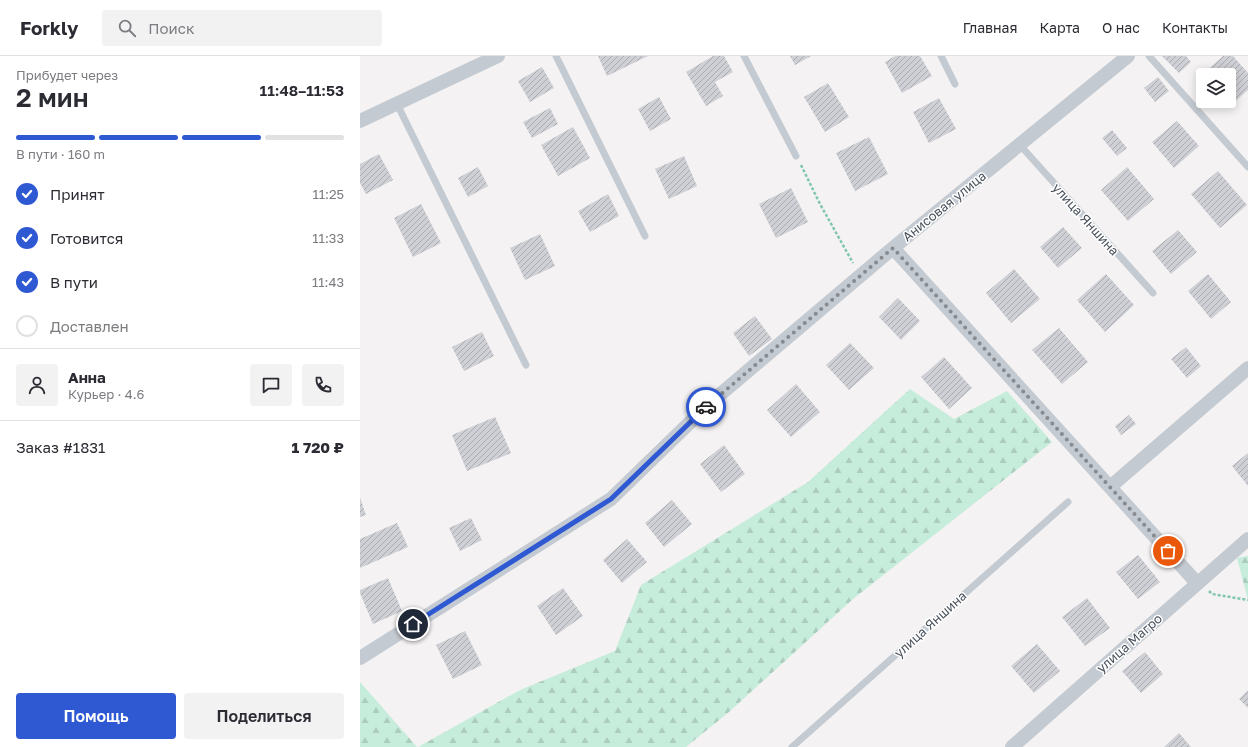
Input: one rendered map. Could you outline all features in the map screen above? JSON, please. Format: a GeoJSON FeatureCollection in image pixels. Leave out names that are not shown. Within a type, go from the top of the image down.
{"type":"FeatureCollection","features":[{"type":"Feature","properties":{"kind":"street"},"geometry":{"type":"LineString","coordinates":[[360,121],[498,56]]}},
{"type":"Feature","properties":{"kind":"street","name":"Анисовая улица"},"geometry":{"type":"LineString","coordinates":[[360,658],[611,499],[710,403],[893,248],[1128,56]]}},
{"type":"Feature","properties":{"kind":"street"},"geometry":{"type":"LineString","coordinates":[[893,248],[1197,583]]}},
{"type":"Feature","properties":{"kind":"street"},"geometry":{"type":"LineString","coordinates":[[1110,486],[1248,368]]}},
{"type":"Feature","properties":{"kind":"street","name":"улица Магро"},"geometry":{"type":"LineString","coordinates":[[1012,747],[1248,539]]}},
{"type":"Feature","properties":{"kind":"lane"},"geometry":{"type":"LineString","coordinates":[[556,56],[645,236]]}},
{"type":"Feature","properties":{"kind":"lane"},"geometry":{"type":"LineString","coordinates":[[744,56],[796,156]]}},
{"type":"Feature","properties":{"kind":"lane"},"geometry":{"type":"LineString","coordinates":[[941,56],[955,84]]}},
{"type":"Feature","properties":{"kind":"lane"},"geometry":{"type":"LineString","coordinates":[[1149,56],[1248,167]]}},
{"type":"Feature","properties":{"kind":"lane"},"geometry":{"type":"LineString","coordinates":[[397,104],[526,365]]}},
{"type":"Feature","properties":{"kind":"lane","name":"улица Яншина"},"geometry":{"type":"LineString","coordinates":[[1019,144],[1153,293]]}},
{"type":"Feature","properties":{"kind":"lane","name":"улица Яншина"},"geometry":{"type":"LineString","coordinates":[[792,747],[1068,502]]}},
{"type":"Feature","properties":{"kind":"path"},"geometry":{"type":"LineString","coordinates":[[796,156],[820,204],[860,276]]}},
{"type":"Feature","properties":{"kind":"path"},"geometry":{"type":"LineString","coordinates":[[1197,583],[1212,594],[1248,600]]}},
{"type":"Feature","properties":{"kind":"green space"},"geometry":{"type":"Polygon","coordinates":[[[910,389],[954,419],[1007,391],[1052,442],[853,599],[729,712],[686,747],[418,747],[520,690],[615,651],[641,585],[808,482],[910,389]]]}},
{"type":"Feature","properties":{"kind":"green space"},"geometry":{"type":"Polygon","coordinates":[[[1248,556],[1248,600],[1237,558],[1248,556]]]}},
{"type":"Feature","properties":{"kind":"green space"},"geometry":{"type":"Polygon","coordinates":[[[360,682],[417,747],[360,747],[360,682]]]}},
{"type":"Feature","properties":{"kind":"building"},"geometry":{"type":"Polygon","coordinates":[[[598,56],[648,56],[607,76],[598,56]]]}},
{"type":"Feature","properties":{"kind":"building"},"geometry":{"type":"Polygon","coordinates":[[[713,56],[724,56],[733,72],[715,82],[723,96],[706,106],[686,72],[713,56]]]}},
{"type":"Feature","properties":{"kind":"building"},"geometry":{"type":"Polygon","coordinates":[[[790,56],[811,56],[795,65],[790,56]]]}},
{"type":"Feature","properties":{"kind":"building"},"geometry":{"type":"Polygon","coordinates":[[[895,56],[920,56],[932,76],[902,93],[885,62],[895,56]]]}},
{"type":"Feature","properties":{"kind":"building"},"geometry":{"type":"Polygon","coordinates":[[[1162,56],[1186,56],[1191,62],[1179,73],[1162,56]]]}},
{"type":"Feature","properties":{"kind":"building"},"geometry":{"type":"Polygon","coordinates":[[[1223,56],[1233,56],[1248,73],[1248,90],[1236,100],[1236,68],[1210,68],[1223,56]]]}},
{"type":"Feature","properties":{"kind":"building"},"geometry":{"type":"Polygon","coordinates":[[[542,67],[554,88],[530,102],[518,81],[542,67]]]}},
{"type":"Feature","properties":{"kind":"building"},"geometry":{"type":"Polygon","coordinates":[[[1158,77],[1169,91],[1155,102],[1144,88],[1158,77]]]}},
{"type":"Feature","properties":{"kind":"building"},"geometry":{"type":"Polygon","coordinates":[[[828,83],[849,117],[825,132],[804,97],[828,83]]]}},
{"type":"Feature","properties":{"kind":"building"},"geometry":{"type":"Polygon","coordinates":[[[659,97],[671,119],[650,131],[638,109],[659,97]]]}},
{"type":"Feature","properties":{"kind":"building"},"geometry":{"type":"Polygon","coordinates":[[[939,98],[956,129],[929,143],[913,112],[939,98]]]}},
{"type":"Feature","properties":{"kind":"building"},"geometry":{"type":"Polygon","coordinates":[[[550,108],[558,124],[532,138],[523,122],[550,108]]]}},
{"type":"Feature","properties":{"kind":"building"},"geometry":{"type":"Polygon","coordinates":[[[1177,121],[1199,146],[1174,168],[1152,142],[1177,121]]]}},
{"type":"Feature","properties":{"kind":"building"},"geometry":{"type":"Polygon","coordinates":[[[573,127],[590,158],[558,176],[541,145],[573,127]]]}},
{"type":"Feature","properties":{"kind":"building"},"geometry":{"type":"Polygon","coordinates":[[[1112,130],[1127,148],[1117,156],[1102,138],[1112,130]]]}},
{"type":"Feature","properties":{"kind":"building"},"geometry":{"type":"Polygon","coordinates":[[[869,137],[888,174],[855,191],[836,153],[869,137]]]}},
{"type":"Feature","properties":{"kind":"building"},"geometry":{"type":"Polygon","coordinates":[[[379,154],[393,180],[366,194],[360,183],[360,164],[379,154]]]}},
{"type":"Feature","properties":{"kind":"building"},"geometry":{"type":"Polygon","coordinates":[[[684,156],[697,186],[669,199],[655,169],[684,156]]]}},
{"type":"Feature","properties":{"kind":"building"},"geometry":{"type":"Polygon","coordinates":[[[478,167],[488,186],[468,197],[458,178],[478,167]]]}},
{"type":"Feature","properties":{"kind":"building"},"geometry":{"type":"Polygon","coordinates":[[[1127,167],[1154,199],[1128,221],[1101,190],[1127,167]]]}},
{"type":"Feature","properties":{"kind":"building"},"geometry":{"type":"Polygon","coordinates":[[[1218,171],[1247,205],[1220,228],[1191,194],[1218,171]]]}},
{"type":"Feature","properties":{"kind":"building"},"geometry":{"type":"Polygon","coordinates":[[[791,188],[808,222],[776,238],[759,204],[791,188]]]}},
{"type":"Feature","properties":{"kind":"building"},"geometry":{"type":"Polygon","coordinates":[[[608,194],[619,216],[590,232],[578,211],[608,194]]]}},
{"type":"Feature","properties":{"kind":"building"},"geometry":{"type":"Polygon","coordinates":[[[421,204],[441,243],[413,257],[394,218],[421,204]]]}},
{"type":"Feature","properties":{"kind":"building"},"geometry":{"type":"Polygon","coordinates":[[[1063,227],[1082,248],[1058,268],[1040,247],[1063,227]]]}},
{"type":"Feature","properties":{"kind":"building"},"geometry":{"type":"Polygon","coordinates":[[[1178,230],[1197,252],[1171,274],[1152,251],[1178,230]]]}},
{"type":"Feature","properties":{"kind":"building"},"geometry":{"type":"Polygon","coordinates":[[[540,234],[555,266],[525,280],[510,248],[540,234]]]}},
{"type":"Feature","properties":{"kind":"building"},"geometry":{"type":"Polygon","coordinates":[[[1014,269],[1040,299],[1011,323],[986,293],[1014,269]]]}},
{"type":"Feature","properties":{"kind":"building"},"geometry":{"type":"Polygon","coordinates":[[[1106,274],[1134,305],[1105,332],[1077,300],[1106,274]]]}},
{"type":"Feature","properties":{"kind":"building"},"geometry":{"type":"Polygon","coordinates":[[[1208,274],[1231,302],[1211,319],[1188,291],[1208,274]]]}},
{"type":"Feature","properties":{"kind":"building"},"geometry":{"type":"Polygon","coordinates":[[[898,298],[920,321],[901,340],[879,317],[898,298]]]}},
{"type":"Feature","properties":{"kind":"building"},"geometry":{"type":"Polygon","coordinates":[[[755,316],[772,339],[749,356],[733,333],[755,316]]]}},
{"type":"Feature","properties":{"kind":"building"},"geometry":{"type":"Polygon","coordinates":[[[1059,328],[1088,362],[1062,384],[1032,350],[1059,328]]]}},
{"type":"Feature","properties":{"kind":"building"},"geometry":{"type":"Polygon","coordinates":[[[482,332],[494,356],[464,371],[452,347],[482,332]]]}},
{"type":"Feature","properties":{"kind":"building"},"geometry":{"type":"Polygon","coordinates":[[[850,343],[874,368],[849,390],[826,365],[850,343]]]}},
{"type":"Feature","properties":{"kind":"building"},"geometry":{"type":"Polygon","coordinates":[[[1186,347],[1201,366],[1187,378],[1171,359],[1186,347]]]}},
{"type":"Feature","properties":{"kind":"building"},"geometry":{"type":"Polygon","coordinates":[[[944,357],[972,388],[949,409],[921,377],[944,357]]]}},
{"type":"Feature","properties":{"kind":"building"},"geometry":{"type":"Polygon","coordinates":[[[796,384],[820,412],[791,437],[767,410],[796,384]]]}},
{"type":"Feature","properties":{"kind":"building"},"geometry":{"type":"Polygon","coordinates":[[[1129,415],[1136,424],[1121,435],[1115,426],[1129,415]]]}},
{"type":"Feature","properties":{"kind":"building"},"geometry":{"type":"Polygon","coordinates":[[[495,417],[511,453],[467,471],[452,435],[495,417]]]}},
{"type":"Feature","properties":{"kind":"building"},"geometry":{"type":"Polygon","coordinates":[[[724,445],[745,474],[721,492],[700,464],[724,445]]]}},
{"type":"Feature","properties":{"kind":"building"},"geometry":{"type":"Polygon","coordinates":[[[1248,453],[1248,486],[1232,466],[1248,453]]]}},
{"type":"Feature","properties":{"kind":"building"},"geometry":{"type":"Polygon","coordinates":[[[360,498],[366,515],[360,517],[360,498]]]}},
{"type":"Feature","properties":{"kind":"building"},"geometry":{"type":"Polygon","coordinates":[[[672,500],[692,524],[664,547],[645,523],[672,500]]]}},
{"type":"Feature","properties":{"kind":"building"},"geometry":{"type":"Polygon","coordinates":[[[471,518],[482,540],[460,551],[449,528],[471,518]]]}},
{"type":"Feature","properties":{"kind":"building"},"geometry":{"type":"Polygon","coordinates":[[[397,523],[408,547],[360,568],[360,539],[397,523]]]}},
{"type":"Feature","properties":{"kind":"building"},"geometry":{"type":"Polygon","coordinates":[[[627,539],[647,562],[622,583],[603,560],[627,539]]]}},
{"type":"Feature","properties":{"kind":"building"},"geometry":{"type":"Polygon","coordinates":[[[1138,555],[1160,582],[1138,599],[1116,572],[1138,555]]]}},
{"type":"Feature","properties":{"kind":"building"},"geometry":{"type":"Polygon","coordinates":[[[388,578],[402,611],[373,624],[360,590],[388,578]]]}},
{"type":"Feature","properties":{"kind":"building"},"geometry":{"type":"Polygon","coordinates":[[[563,588],[583,616],[556,635],[537,606],[563,588]]]}},
{"type":"Feature","properties":{"kind":"building"},"geometry":{"type":"Polygon","coordinates":[[[1087,598],[1110,628],[1085,646],[1062,617],[1087,598]]]}},
{"type":"Feature","properties":{"kind":"building"},"geometry":{"type":"Polygon","coordinates":[[[465,631],[482,665],[453,679],[436,645],[465,631]]]}},
{"type":"Feature","properties":{"kind":"building"},"geometry":{"type":"Polygon","coordinates":[[[1037,644],[1060,671],[1034,693],[1011,666],[1037,644]]]}},
{"type":"Feature","properties":{"kind":"building"},"geometry":{"type":"Polygon","coordinates":[[[1145,652],[1163,674],[1141,693],[1122,671],[1145,652]]]}},
{"type":"Feature","properties":{"kind":"building"},"geometry":{"type":"Polygon","coordinates":[[[1248,690],[1248,708],[1239,699],[1248,690]]]}},
{"type":"Feature","properties":{"kind":"building"},"geometry":{"type":"Polygon","coordinates":[[[1179,733],[1191,747],[1164,747],[1179,733]]]}},
{"type":"Feature","properties":{"kind":"way so far"},"geometry":{"type":"LineString","coordinates":[[706,407],[893,248],[1168,551]]}},
{"type":"Feature","properties":{"kind":"route"},"geometry":{"type":"LineString","coordinates":[[413,624],[611,499],[706,407]]}}]}
